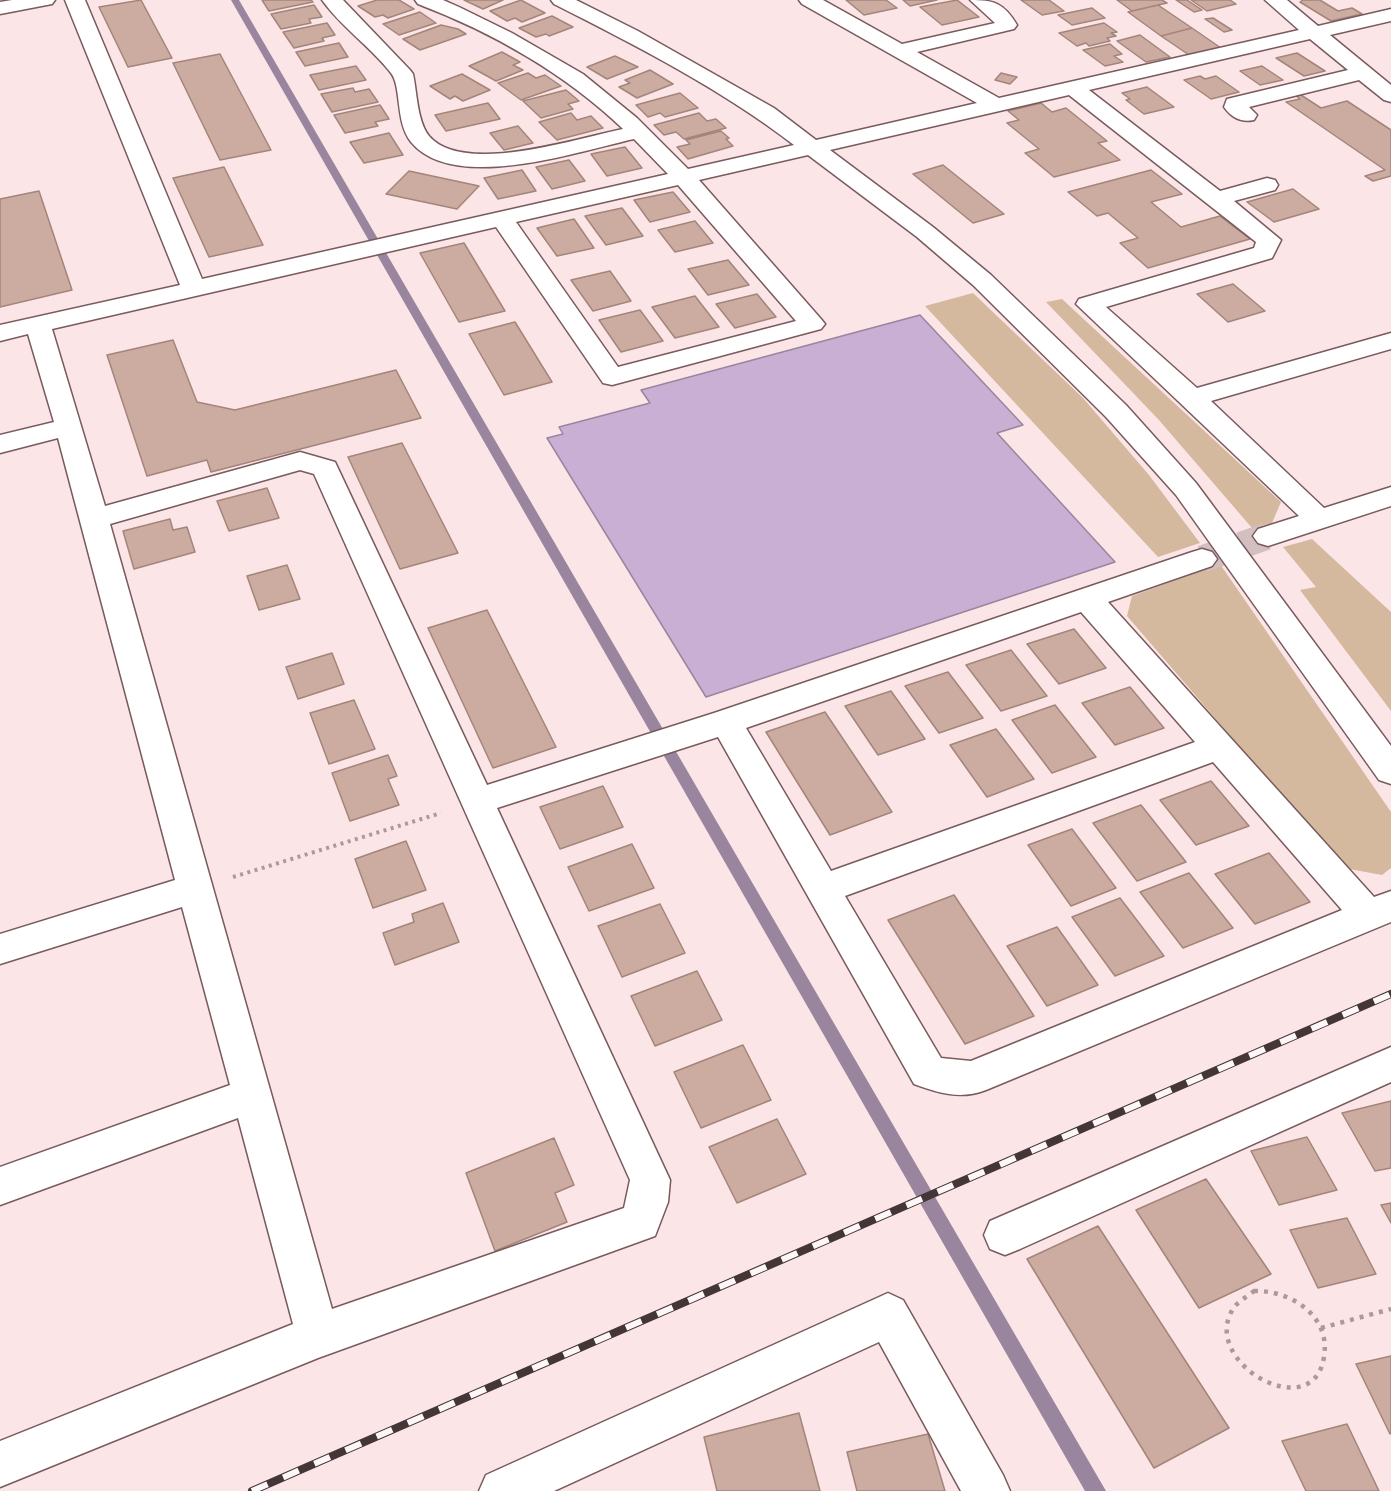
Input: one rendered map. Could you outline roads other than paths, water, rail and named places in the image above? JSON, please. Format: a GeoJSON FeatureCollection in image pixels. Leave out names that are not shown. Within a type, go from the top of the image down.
{"type":"FeatureCollection","features":[{"type":"Feature","properties":{"kind":"street"},"geometry":{"type":"LineString","coordinates":[[0,8],[45,0]]}},
{"type":"Feature","properties":{"kind":"street"},"geometry":{"type":"LineString","coordinates":[[75,0],[194,287]]}},
{"type":"Feature","properties":{"kind":"street"},"geometry":{"type":"LineString","coordinates":[[332,0],[403,74],[412,123],[420,139],[435,151],[458,160],[503,161],[638,132]]}},
{"type":"Feature","properties":{"kind":"street"},"geometry":{"type":"LineString","coordinates":[[425,0],[457,11],[565,71],[600,96],[682,175],[812,324],[612,377],[502,218]]}},
{"type":"Feature","properties":{"kind":"street"},"geometry":{"type":"LineString","coordinates":[[561,0],[631,35],[766,113],[925,232],[982,280],[1116,411],[1186,489],[1389,768]]}},
{"type":"Feature","properties":{"kind":"street"},"geometry":{"type":"LineString","coordinates":[[809,0],[998,106]]}},
{"type":"Feature","properties":{"kind":"street"},"geometry":{"type":"LineString","coordinates":[[901,50],[1007,25],[1003,18],[980,0]]}},
{"type":"Feature","properties":{"kind":"street"},"geometry":{"type":"LineString","coordinates":[[1275,0],[1391,96]]}},
{"type":"Feature","properties":{"kind":"street"},"geometry":{"type":"LineString","coordinates":[[0,333],[682,175],[998,106],[1391,15]]}},
{"type":"Feature","properties":{"kind":"street"},"geometry":{"type":"LineString","coordinates":[[1246,115],[1235,107],[1235,104],[1363,73]]}},
{"type":"Feature","properties":{"kind":"street"},"geometry":{"type":"LineString","coordinates":[[1073,88],[1269,240],[1264,253],[1088,304],[1192,398],[1320,520]]}},
{"type":"Feature","properties":{"kind":"street"},"geometry":{"type":"LineString","coordinates":[[1216,199],[1267,185]]}},
{"type":"Feature","properties":{"kind":"street"},"geometry":{"type":"LineString","coordinates":[[38,324],[69,427],[318,1336]]}},
{"type":"Feature","properties":{"kind":"street"},"geometry":{"type":"LineString","coordinates":[[1192,398],[1391,341]]}},
{"type":"Feature","properties":{"kind":"street"},"geometry":{"type":"LineString","coordinates":[[0,444],[69,427]]}},
{"type":"Feature","properties":{"kind":"street"},"geometry":{"type":"LineString","coordinates":[[0,1464],[318,1336],[640,1222],[647,1202],[650,1180],[325,468],[300,461],[94,519]]}},
{"type":"Feature","properties":{"kind":"street"},"geometry":{"type":"LineString","coordinates":[[1268,536],[1391,496]]}},
{"type":"Feature","properties":{"kind":"street"},"geometry":{"type":"LineString","coordinates":[[478,801],[726,722],[1202,559]]}},
{"type":"Feature","properties":{"kind":"street"},"geometry":{"type":"LineString","coordinates":[[726,722],[928,1072],[948,1078],[972,1078],[1379,910],[1219,747],[1087,598]]}},
{"type":"Feature","properties":{"kind":"street"},"geometry":{"type":"LineString","coordinates":[[822,889],[1219,747]]}},
{"type":"Feature","properties":{"kind":"street"},"geometry":{"type":"LineString","coordinates":[[0,949],[195,888]]}},
{"type":"Feature","properties":{"kind":"street"},"geometry":{"type":"LineString","coordinates":[[1005,1235],[1391,1064]]}},
{"type":"Feature","properties":{"kind":"street"},"geometry":{"type":"LineString","coordinates":[[0,1186],[252,1095]]}},
{"type":"Feature","properties":{"kind":"street"},"geometry":{"type":"LineString","coordinates":[[502,1491],[888,1315],[987,1491]]}},
{"type":"Feature","properties":{"kind":"waterway"},"geometry":{"type":"LineString","coordinates":[[235,0],[1096,1491]]}},
{"type":"Feature","properties":{"kind":"tunnel"},"geometry":{"type":"LineString","coordinates":[[1202,559],[1268,536]]}},
{"type":"Feature","properties":{"kind":"railway"},"geometry":{"type":"LineString","coordinates":[[252,1491],[1391,994]]}}]}
